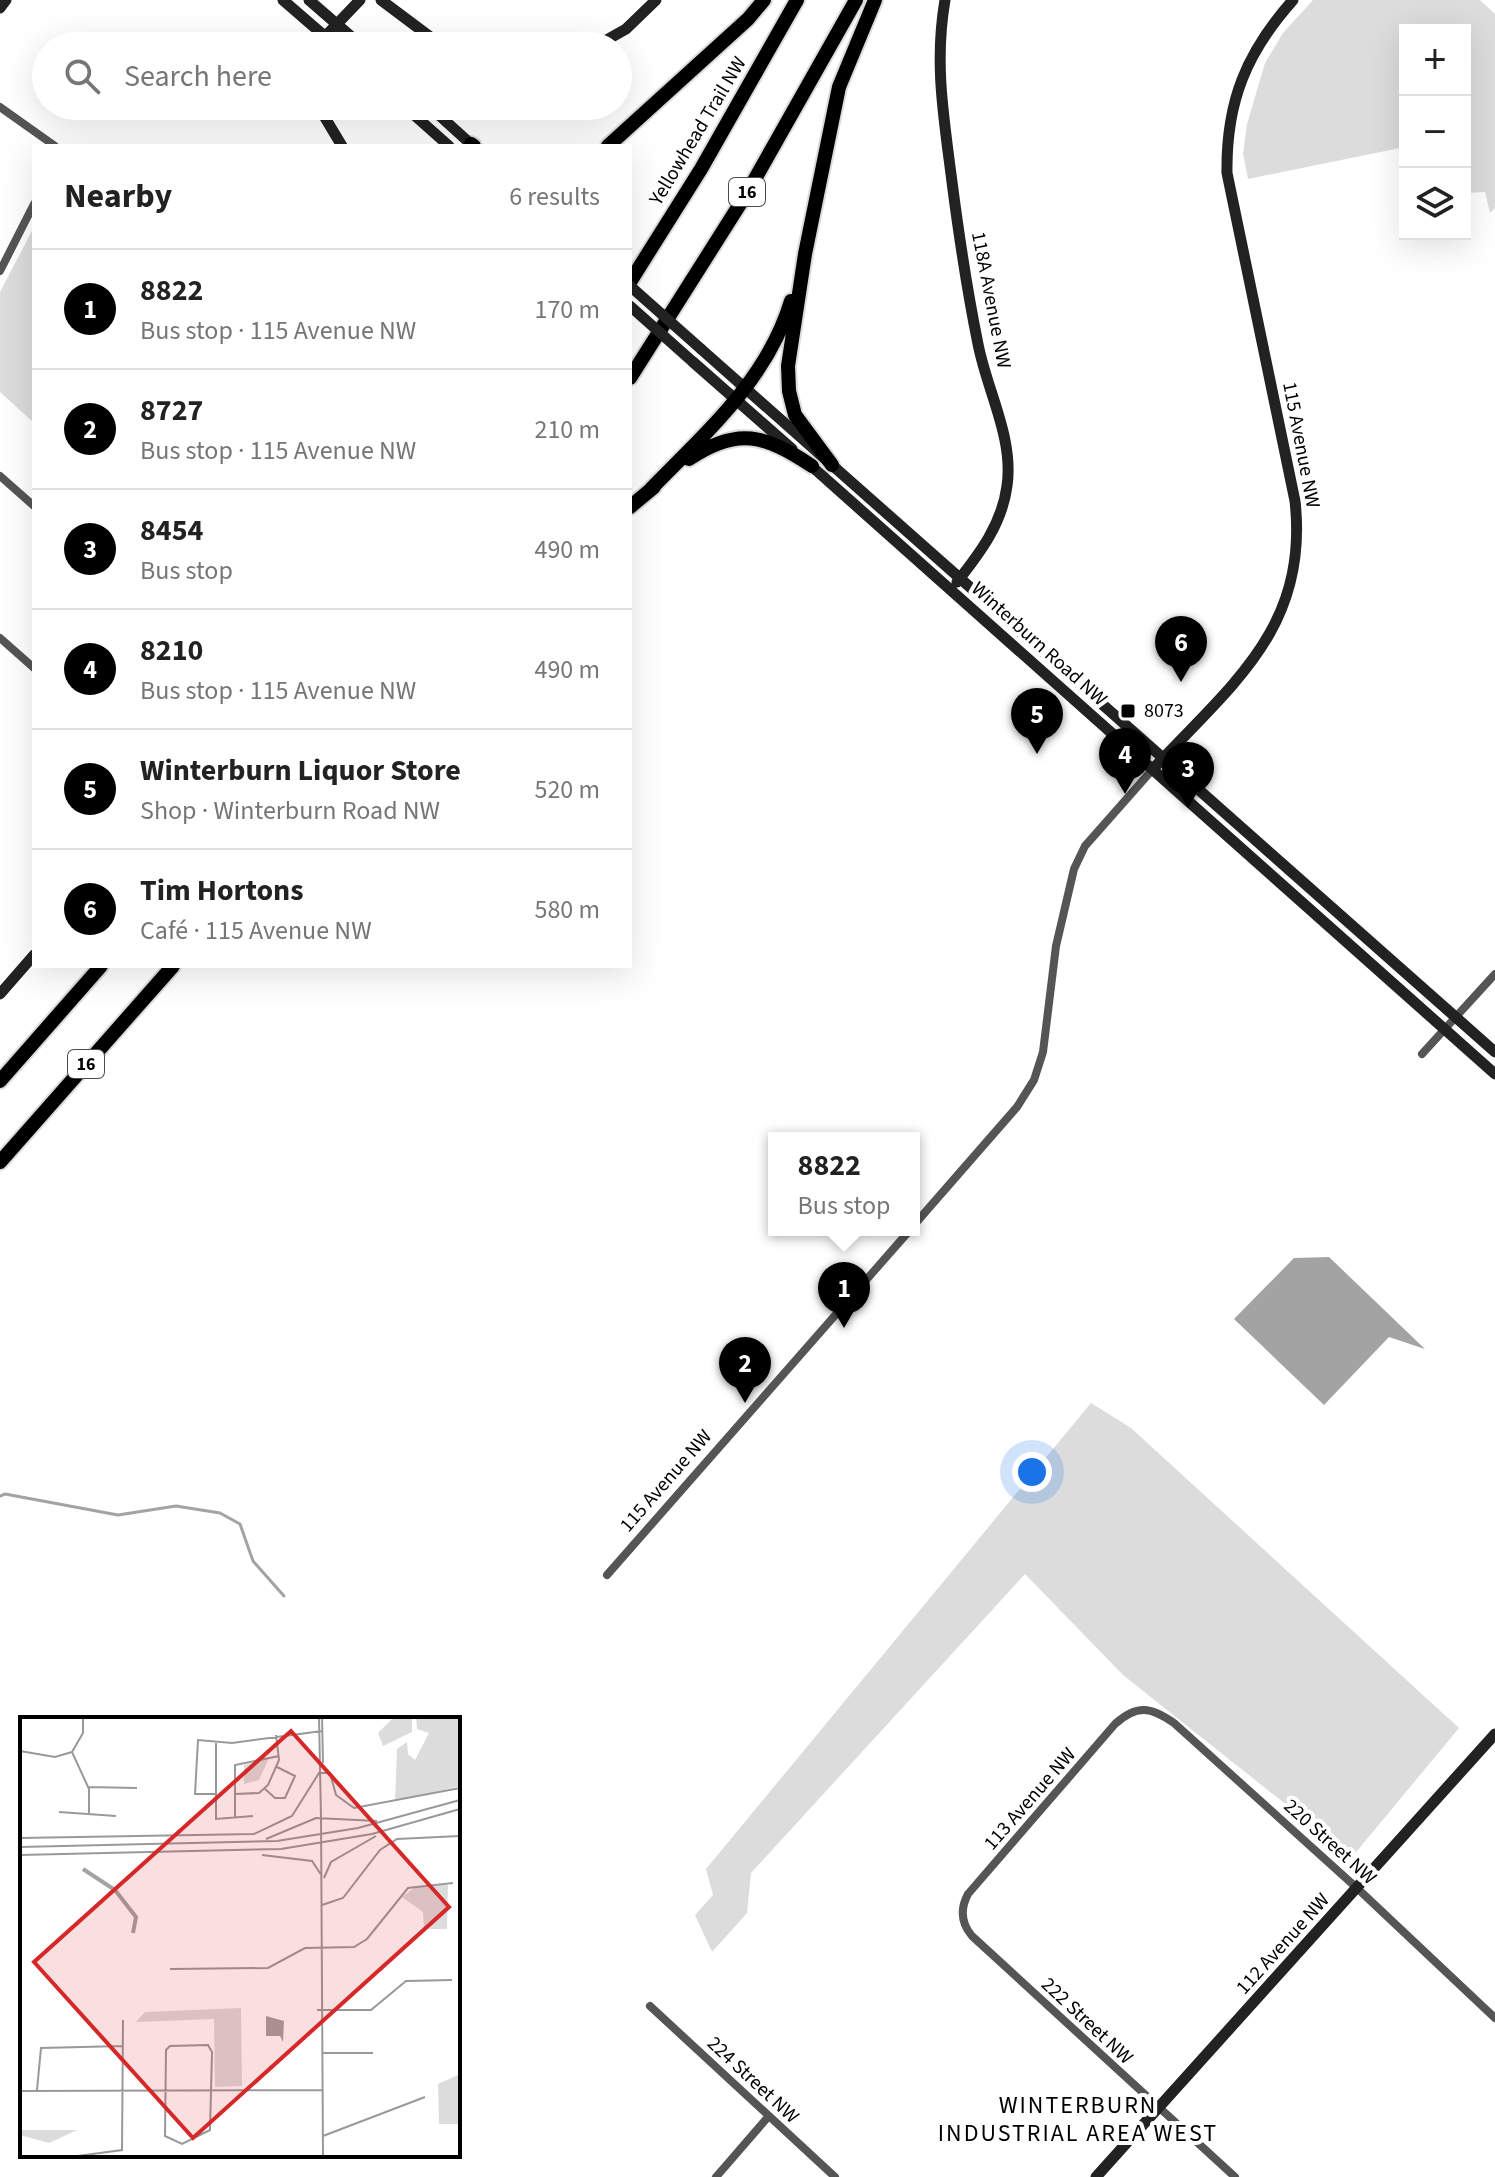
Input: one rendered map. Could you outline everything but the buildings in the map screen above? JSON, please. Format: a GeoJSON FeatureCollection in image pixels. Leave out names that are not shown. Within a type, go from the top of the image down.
{"type":"FeatureCollection","features":[{"type":"Feature","properties":{"kind":"highway"},"geometry":{"type":"LineString","coordinates":[[610,144],[748,19],[764,0]]}},
{"type":"Feature","properties":{"kind":"highway","name":"Yellowhead Trail NW"},"geometry":{"type":"LineString","coordinates":[[632,281],[797,0]]}},
{"type":"Feature","properties":{"kind":"highway","name":"16"},"geometry":{"type":"LineString","coordinates":[[632,375],[747,193],[856,0]]}},
{"type":"Feature","properties":{"kind":"highway"},"geometry":{"type":"LineString","coordinates":[[832,465],[795,415],[789,391],[788,366],[805,254],[839,87],[875,0]]}},
{"type":"Feature","properties":{"kind":"highway"},"geometry":{"type":"LineString","coordinates":[[598,144],[637,119]]}},
{"type":"Feature","properties":{"kind":"highway"},"geometry":{"type":"LineString","coordinates":[[648,492],[741,395],[777,338],[805,254]]}},
{"type":"Feature","properties":{"kind":"highway"},"geometry":{"type":"LineString","coordinates":[[632,505],[703,450],[728,440],[749,437],[768,440],[812,466]]}},
{"type":"Feature","properties":{"kind":"highway"},"geometry":{"type":"LineString","coordinates":[[0,1081],[99,968]]}},
{"type":"Feature","properties":{"kind":"highway","name":"16"},"geometry":{"type":"LineString","coordinates":[[0,1162],[171,968]]}},
{"type":"Feature","properties":{"kind":"street"},"geometry":{"type":"LineString","coordinates":[[0,8],[6,0]]}},
{"type":"Feature","properties":{"kind":"street"},"geometry":{"type":"LineString","coordinates":[[283,0],[319,32]]}},
{"type":"Feature","properties":{"kind":"street"},"geometry":{"type":"LineString","coordinates":[[309,0],[346,32]]}},
{"type":"Feature","properties":{"kind":"street"},"geometry":{"type":"LineString","coordinates":[[327,32],[360,0]]}},
{"type":"Feature","properties":{"kind":"street"},"geometry":{"type":"LineString","coordinates":[[381,0],[424,32]]}},
{"type":"Feature","properties":{"kind":"street"},"geometry":{"type":"LineString","coordinates":[[621,32],[656,0]]}},
{"type":"Feature","properties":{"kind":"street","name":"118A Avenue NW"},"geometry":{"type":"LineString","coordinates":[[945,0],[939,40],[939,85],[951,178],[978,347],[1005,440],[1008,463],[1008,485],[996,524],[976,558],[950,590]]}},
{"type":"Feature","properties":{"kind":"street","name":"115 Avenue NW"},"geometry":{"type":"LineString","coordinates":[[920,1218],[1017,1107],[1034,1080],[1043,1052],[1056,946],[1074,869],[1085,846],[1246,669],[1266,641],[1287,600],[1297,550],[1295,501],[1227,173],[1227,146],[1231,115],[1249,58],[1270,26],[1293,0]]}},
{"type":"Feature","properties":{"kind":"street"},"geometry":{"type":"LineString","coordinates":[[0,107],[52,144]]}},
{"type":"Feature","properties":{"kind":"street"},"geometry":{"type":"LineString","coordinates":[[326,120],[341,144]]}},
{"type":"Feature","properties":{"kind":"street"},"geometry":{"type":"LineString","coordinates":[[420,120],[447,144]]}},
{"type":"Feature","properties":{"kind":"street"},"geometry":{"type":"LineString","coordinates":[[444,120],[471,144]]}},
{"type":"Feature","properties":{"kind":"street"},"geometry":{"type":"LineString","coordinates":[[0,271],[32,208]]}},
{"type":"Feature","properties":{"kind":"street","name":"Winterburn Road NW"},"geometry":{"type":"LineString","coordinates":[[632,286],[701,349],[741,395],[812,466],[1495,1074]]}},
{"type":"Feature","properties":{"kind":"street","name":"Winterburn Road NW"},"geometry":{"type":"LineString","coordinates":[[632,308],[693,362],[832,465],[1495,1052]]}},
{"type":"Feature","properties":{"kind":"street"},"geometry":{"type":"LineString","coordinates":[[0,476],[32,504]]}},
{"type":"Feature","properties":{"kind":"street"},"geometry":{"type":"LineString","coordinates":[[0,638],[32,666]]}},
{"type":"Feature","properties":{"kind":"street"},"geometry":{"type":"LineString","coordinates":[[0,994],[32,957]]}},
{"type":"Feature","properties":{"kind":"street"},"geometry":{"type":"LineString","coordinates":[[1422,1054],[1495,974]]}},
{"type":"Feature","properties":{"kind":"street","name":"115 Avenue NW"},"geometry":{"type":"LineString","coordinates":[[607,1575],[905,1236]]}},
{"type":"Feature","properties":{"kind":"street","name":"220 Street NW"},"geometry":{"type":"LineString","coordinates":[[1132,1711],[1152,1711],[1174,1723],[1495,2018]]}},
{"type":"Feature","properties":{"kind":"street","name":"113 Avenue NW"},"geometry":{"type":"LineString","coordinates":[[962,1914],[968,1894],[1115,1724],[1132,1711]]}},
{"type":"Feature","properties":{"kind":"street","name":"112 Avenue NW"},"geometry":{"type":"LineString","coordinates":[[1096,2177],[1495,1734]]}},
{"type":"Feature","properties":{"kind":"street","name":"222 Street NW"},"geometry":{"type":"LineString","coordinates":[[962,1914],[966,1930],[972,1936],[1235,2177]]}},
{"type":"Feature","properties":{"kind":"street","name":"224 Street NW"},"geometry":{"type":"LineString","coordinates":[[650,2006],[835,2177]]}},
{"type":"Feature","properties":{"kind":"street"},"geometry":{"type":"LineString","coordinates":[[716,2177],[768,2117]]}},
{"type":"Feature","properties":{"kind":"shaded area"},"geometry":{"type":"Polygon","coordinates":[[[1313,0],[1480,0],[1495,14],[1495,208],[1490,213],[1485,192],[1471,193],[1471,24],[1399,24],[1399,148],[1248,179],[1243,154],[1247,124],[1265,63],[1283,33],[1313,0]]]}},
{"type":"Feature","properties":{"kind":"shaded area"},"geometry":{"type":"Polygon","coordinates":[[[32,231],[32,421],[0,392],[0,292],[32,231]]]}},
{"type":"Feature","properties":{"kind":"shaded area"},"geometry":{"type":"Polygon","coordinates":[[[1329,1257],[1425,1349],[1389,1337],[1324,1405],[1234,1319],[1294,1258],[1329,1257]]]}},
{"type":"Feature","properties":{"kind":"shaded area"},"geometry":{"type":"Polygon","coordinates":[[[1091,1403],[1131,1428],[1459,1728],[1352,1857],[1123,1675],[1025,1574],[751,1873],[747,1913],[712,1952],[695,1915],[713,1895],[706,1869],[1091,1403]]]}},
{"type":"Feature","properties":{"kind":"waterway"},"geometry":{"type":"LineString","coordinates":[[0,1496],[5,1494],[118,1515],[176,1506],[220,1513],[240,1524],[253,1561],[284,1596]]}},
{"type":"Feature","properties":{"kind":"place","name":"Tim Hortons"},"geometry":{"type":"Point","coordinates":[1181,682]}},
{"type":"Feature","properties":{"kind":"place","name":"8073"},"geometry":{"type":"Point","coordinates":[1128,711]}},
{"type":"Feature","properties":{"kind":"place","name":"Winterburn Liquor Store"},"geometry":{"type":"Point","coordinates":[1037,754]}},
{"type":"Feature","properties":{"kind":"place","name":"8210"},"geometry":{"type":"Point","coordinates":[1125,794]}},
{"type":"Feature","properties":{"kind":"place","name":"8454"},"geometry":{"type":"Point","coordinates":[1188,808]}},
{"type":"Feature","properties":{"kind":"place","name":"8822"},"geometry":{"type":"Point","coordinates":[844,1328]}},
{"type":"Feature","properties":{"kind":"place","name":"8727"},"geometry":{"type":"Point","coordinates":[745,1403]}},
{"type":"Feature","properties":{"kind":"district","name":"WINTERBURN INDUSTRIAL AREA WEST"},"geometry":{"type":"Point","coordinates":[1078,2119]}}]}
